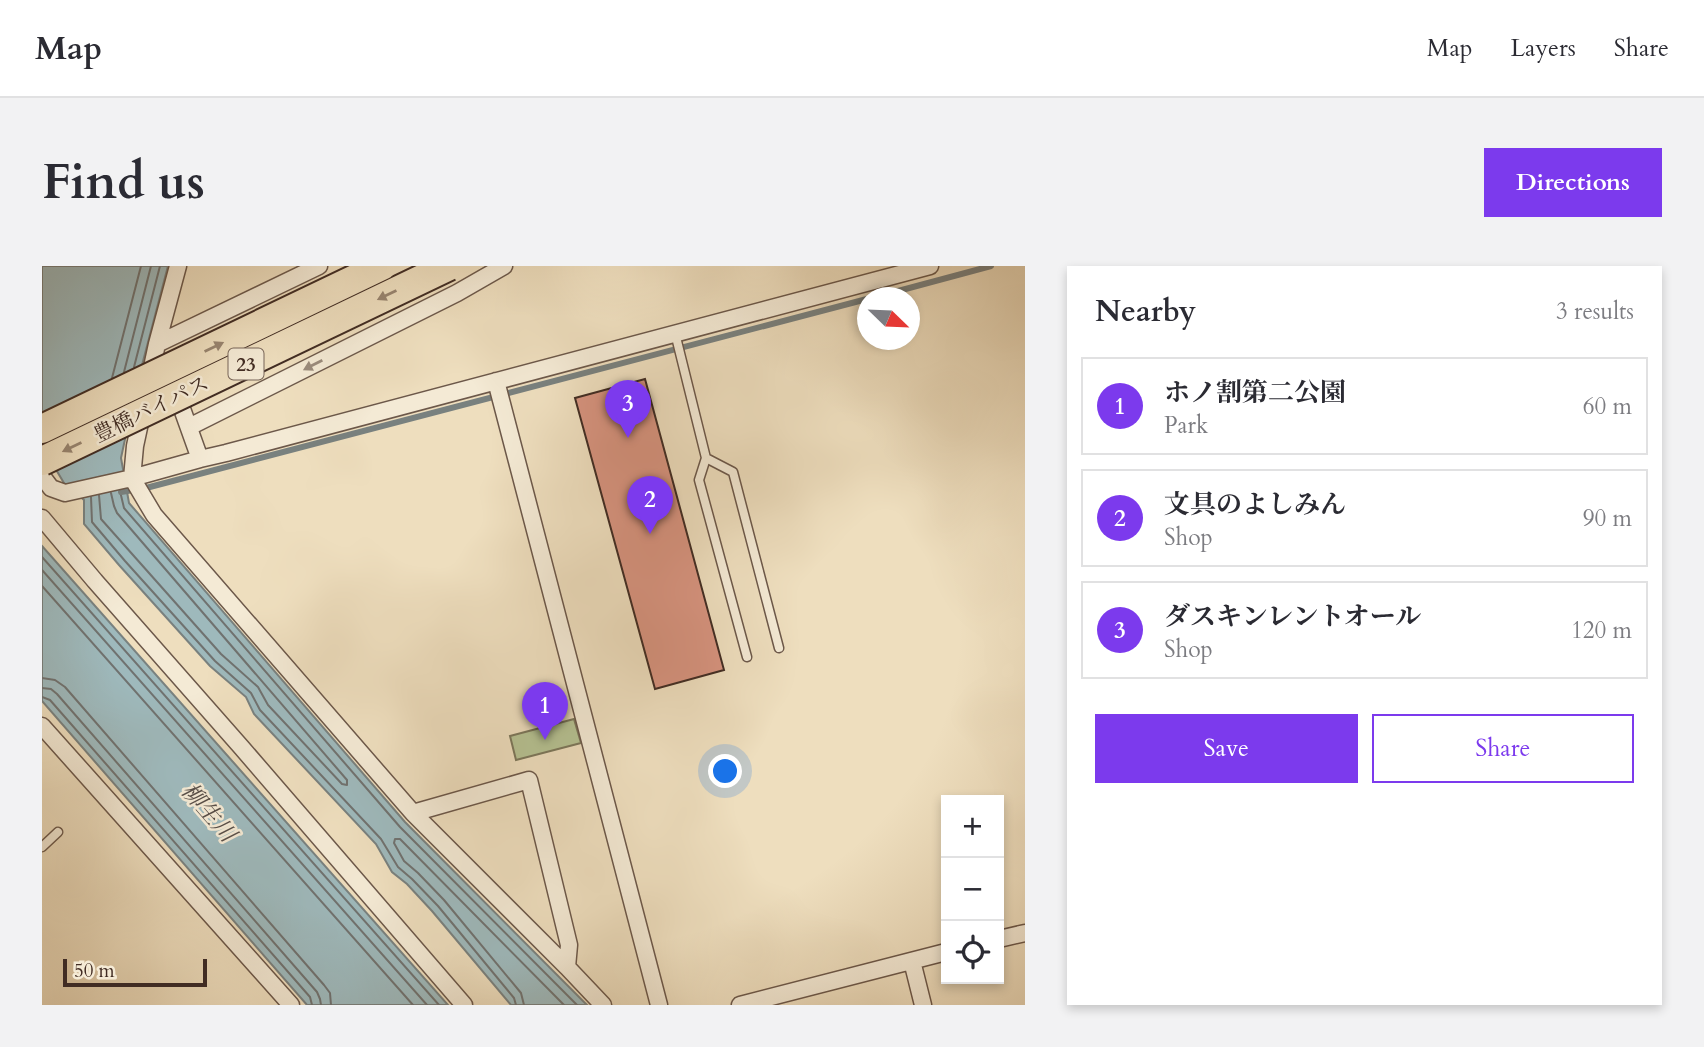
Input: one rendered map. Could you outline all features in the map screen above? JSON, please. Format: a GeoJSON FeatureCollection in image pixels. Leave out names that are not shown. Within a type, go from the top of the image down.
{"type":"FeatureCollection","features":[{"type":"Feature","properties":{"kind":"highway","name":"豊橋バイパス"},"geometry":{"type":"LineString","coordinates":[[42,429],[382,266]]}},
{"type":"Feature","properties":{"kind":"highway","name":"豊橋バイパス"},"geometry":{"type":"LineString","coordinates":[[42,461],[449,266]]}},
{"type":"Feature","properties":{"kind":"street"},"geometry":{"type":"LineString","coordinates":[[178,266],[157,344],[135,446],[132,479],[143,499],[413,813],[603,1005]]}},
{"type":"Feature","properties":{"kind":"street"},"geometry":{"type":"LineString","coordinates":[[157,344],[319,266]]}},
{"type":"Feature","properties":{"kind":"street"},"geometry":{"type":"LineString","coordinates":[[189,426],[457,293],[504,266]]}},
{"type":"Feature","properties":{"kind":"street"},"geometry":{"type":"LineString","coordinates":[[42,476],[51,488],[65,493],[132,479],[200,458],[240,450],[930,266]]}},
{"type":"Feature","properties":{"kind":"street"},"geometry":{"type":"LineString","coordinates":[[157,344],[200,458]]}},
{"type":"Feature","properties":{"kind":"street"},"geometry":{"type":"LineString","coordinates":[[496,382],[659,1005]]}},
{"type":"Feature","properties":{"kind":"street"},"geometry":{"type":"LineString","coordinates":[[42,518],[464,1005]]}},
{"type":"Feature","properties":{"kind":"street"},"geometry":{"type":"LineString","coordinates":[[42,726],[291,1005]]}},
{"type":"Feature","properties":{"kind":"street"},"geometry":{"type":"LineString","coordinates":[[413,813],[529,780],[569,945],[567,967]]}},
{"type":"Feature","properties":{"kind":"street"},"geometry":{"type":"LineString","coordinates":[[1004,938],[1025,933]]}},
{"type":"Feature","properties":{"kind":"street"},"geometry":{"type":"LineString","coordinates":[[740,1005],[941,953]]}},
{"type":"Feature","properties":{"kind":"street"},"geometry":{"type":"LineString","coordinates":[[912,961],[923,1005]]}},
{"type":"Feature","properties":{"kind":"street"},"geometry":{"type":"LineString","coordinates":[[800,988],[805,1005]]}},
{"type":"Feature","properties":{"kind":"lane"},"geometry":{"type":"LineString","coordinates":[[675,334],[706,458],[699,480],[747,657]]}},
{"type":"Feature","properties":{"kind":"lane"},"geometry":{"type":"LineString","coordinates":[[706,458],[733,472],[779,648]]}},
{"type":"Feature","properties":{"kind":"lane"},"geometry":{"type":"LineString","coordinates":[[42,847],[58,832]]}},
{"type":"Feature","properties":{"kind":"green space"},"geometry":{"type":"Polygon","coordinates":[[[574,719],[581,743],[516,760],[510,736],[574,719]]]}},
{"type":"Feature","properties":{"kind":"water"},"geometry":{"type":"Polygon","coordinates":[[[42,266],[168,266],[121,458],[129,503],[405,822],[587,1005],[511,1005],[432,911],[392,872],[376,844],[254,714],[246,697],[210,666],[84,524],[84,500],[64,483],[42,446],[42,266]]]}},
{"type":"Feature","properties":{"kind":"water","name":"柳生川"},"geometry":{"type":"Polygon","coordinates":[[[42,546],[448,1005],[307,1005],[42,701],[42,546]]]}},
{"type":"Feature","properties":{"kind":"building"},"geometry":{"type":"Polygon","coordinates":[[[645,379],[724,670],[655,689],[575,398],[645,379]]]}},
{"type":"Feature","properties":{"kind":"waterway"},"geometry":{"type":"LineString","coordinates":[[913,287],[991,266]]}},
{"type":"Feature","properties":{"kind":"waterway"},"geometry":{"type":"LineString","coordinates":[[121,492],[146,488],[857,302]]}},
{"type":"Feature","properties":{"kind":"place","name":"ダスキンレントオール"},"geometry":{"type":"Point","coordinates":[628,438]}},
{"type":"Feature","properties":{"kind":"place","name":"文具のよしみん"},"geometry":{"type":"Point","coordinates":[650,534]}},
{"type":"Feature","properties":{"kind":"place","name":"ホノ割第二公園"},"geometry":{"type":"Point","coordinates":[545,740]}}]}
